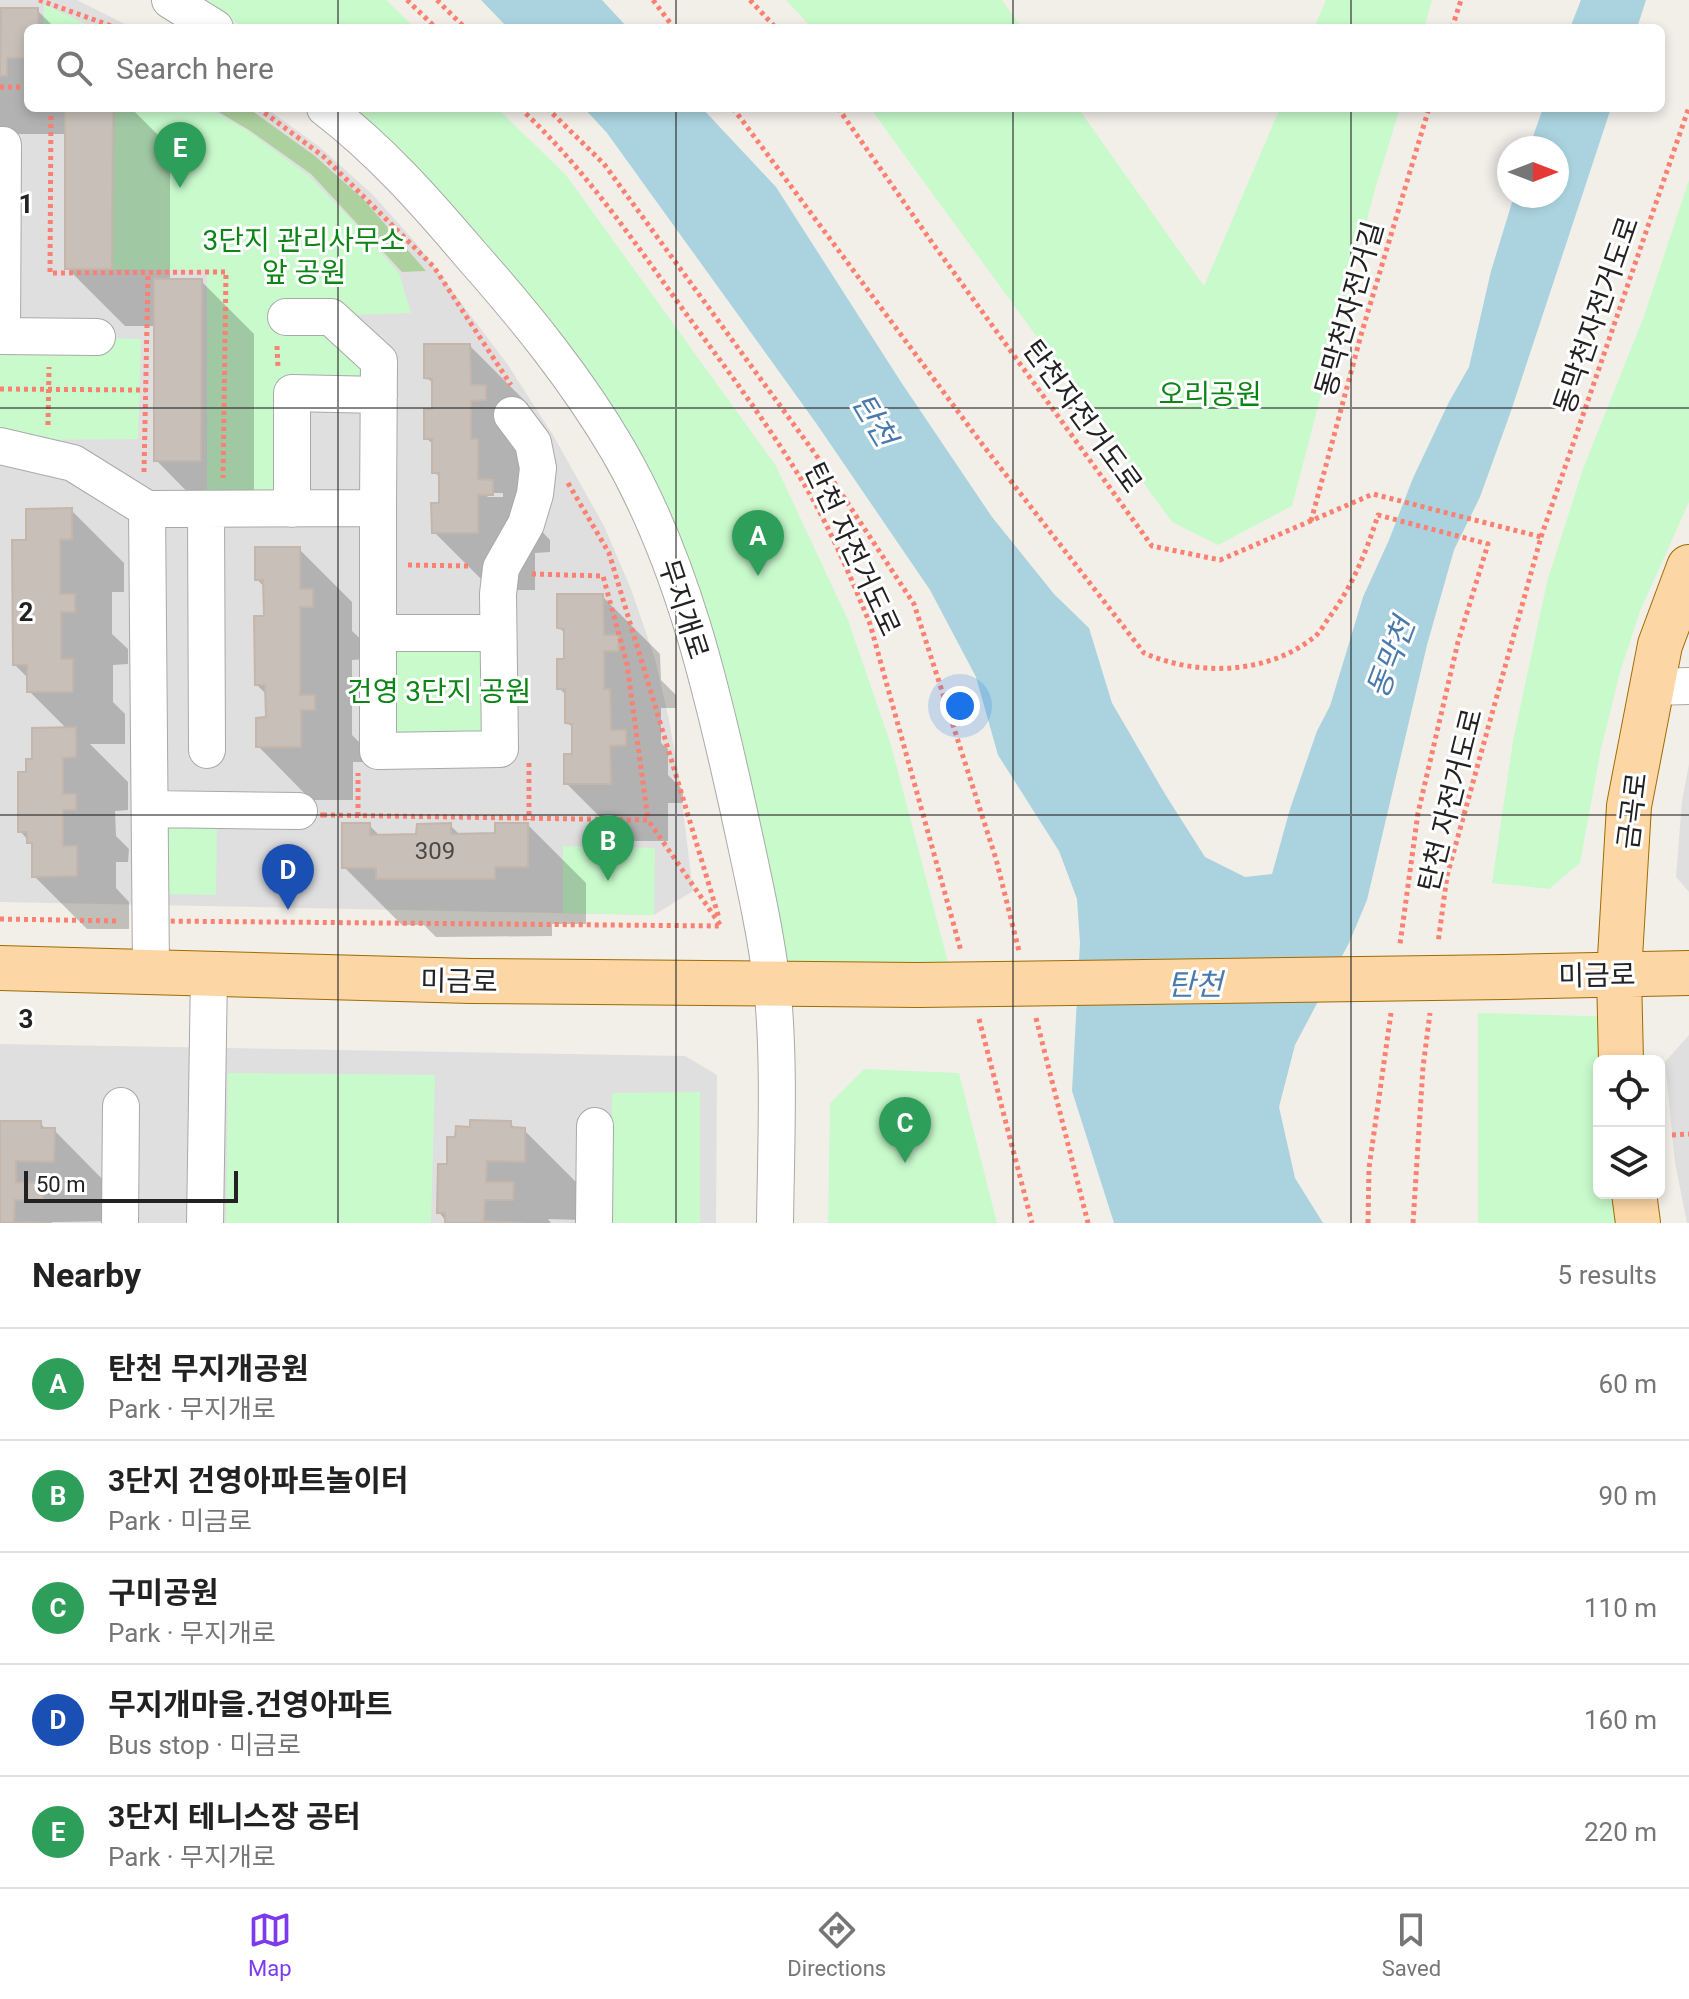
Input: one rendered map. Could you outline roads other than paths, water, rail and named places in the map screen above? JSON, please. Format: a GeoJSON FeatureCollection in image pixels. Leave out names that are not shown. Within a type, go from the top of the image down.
{"type":"FeatureCollection","features":[{"type":"Feature","properties":{"kind":"main road","name":"금곡로"},"geometry":{"type":"LineString","coordinates":[[1621,1055],[1619,974],[1629,806],[1670,687],[1660,645],[1689,567]]}},
{"type":"Feature","properties":{"kind":"main road","name":"미금로"},"geometry":{"type":"LineString","coordinates":[[0,968],[471,981],[772,985],[1689,973]]}},
{"type":"Feature","properties":{"kind":"main road"},"geometry":{"type":"LineString","coordinates":[[1635,1199],[1638,1223]]}},
{"type":"Feature","properties":{"kind":"street"},"geometry":{"type":"LineString","coordinates":[[170,0],[209,24]]}},
{"type":"Feature","properties":{"kind":"street","name":"무지개로"},"geometry":{"type":"LineString","coordinates":[[330,112],[387,161],[523,314],[618,451],[658,532],[695,635],[723,739],[748,851],[772,985],[776,1103],[775,1223]]}},
{"type":"Feature","properties":{"kind":"street"},"geometry":{"type":"LineString","coordinates":[[0,145],[3,145],[1,336],[97,337]]}},
{"type":"Feature","properties":{"kind":"street"},"geometry":{"type":"LineString","coordinates":[[286,317],[331,317],[379,361],[378,751],[500,749],[498,594],[501,568],[526,524],[535,494],[538,468],[533,443],[512,415]]}},
{"type":"Feature","properties":{"kind":"street"},"geometry":{"type":"LineString","coordinates":[[292,509],[292,393],[379,395]]}},
{"type":"Feature","properties":{"kind":"street"},"geometry":{"type":"LineString","coordinates":[[0,446],[73,463],[146,494],[206,509],[378,508]]}},
{"type":"Feature","properties":{"kind":"street"},"geometry":{"type":"LineString","coordinates":[[146,494],[151,971]]}},
{"type":"Feature","properties":{"kind":"street"},"geometry":{"type":"LineString","coordinates":[[206,509],[207,750]]}},
{"type":"Feature","properties":{"kind":"street"},"geometry":{"type":"LineString","coordinates":[[378,633],[498,633]]}},
{"type":"Feature","properties":{"kind":"street"},"geometry":{"type":"LineString","coordinates":[[149,704],[207,704]]}},
{"type":"Feature","properties":{"kind":"street"},"geometry":{"type":"LineString","coordinates":[[150,809],[299,811]]}},
{"type":"Feature","properties":{"kind":"street"},"geometry":{"type":"LineString","coordinates":[[205,1223],[209,974]]}},
{"type":"Feature","properties":{"kind":"street"},"geometry":{"type":"LineString","coordinates":[[120,1223],[121,1106]]}},
{"type":"Feature","properties":{"kind":"street"},"geometry":{"type":"LineString","coordinates":[[594,1223],[595,1126]]}},
{"type":"Feature","properties":{"kind":"water"},"geometry":{"type":"Polygon","coordinates":[[[481,0],[602,0],[624,24],[504,24],[481,0]]]}},
{"type":"Feature","properties":{"kind":"water"},"geometry":{"type":"Polygon","coordinates":[[[1581,0],[1646,0],[1638,24],[1572,24],[1581,0]]]}},
{"type":"Feature","properties":{"kind":"water","name":"탄천"},"geometry":{"type":"Polygon","coordinates":[[[588,112],[706,112],[776,187],[992,517],[1054,594],[1089,628],[1112,703],[1205,857],[1245,877],[1272,874],[1290,809],[1317,731],[1330,706],[1363,597],[1413,478],[1469,367],[1491,271],[1510,208],[1569,208],[1569,136],[1533,136],[1542,112],[1610,112],[1511,411],[1480,497],[1454,550],[1427,645],[1367,900],[1349,943],[1295,1045],[1279,1107],[1295,1178],[1323,1223],[1114,1223],[1072,1091],[1080,943],[1077,899],[1059,851],[998,755],[976,677],[930,590],[816,423],[607,133],[588,112]]]}},
{"type":"Feature","properties":{"kind":"place","name":"3단지 테니스장 공터"},"geometry":{"type":"Point","coordinates":[180,188]}},
{"type":"Feature","properties":{"kind":"place","name":"탄천 무지개공원"},"geometry":{"type":"Point","coordinates":[758,576]}},
{"type":"Feature","properties":{"kind":"place","name":"3단지 건영아파트놀이터"},"geometry":{"type":"Point","coordinates":[608,881]}},
{"type":"Feature","properties":{"kind":"place","name":"무지개마을.건영아파트"},"geometry":{"type":"Point","coordinates":[288,910]}},
{"type":"Feature","properties":{"kind":"place","name":"구미공원"},"geometry":{"type":"Point","coordinates":[905,1163]}},
{"type":"Feature","properties":{"kind":"park label","name":"3단지 관리사무소 앞 공원"},"geometry":{"type":"Point","coordinates":[304,256]}},
{"type":"Feature","properties":{"kind":"park label","name":"오리공원"},"geometry":{"type":"Point","coordinates":[1210,394]}},
{"type":"Feature","properties":{"kind":"park label","name":"건영 3단지 공원"},"geometry":{"type":"Point","coordinates":[439,691]}},
{"type":"Feature","properties":{"kind":"water label","name":"동막천"},"geometry":{"type":"Point","coordinates":[1391,658]}}]}
